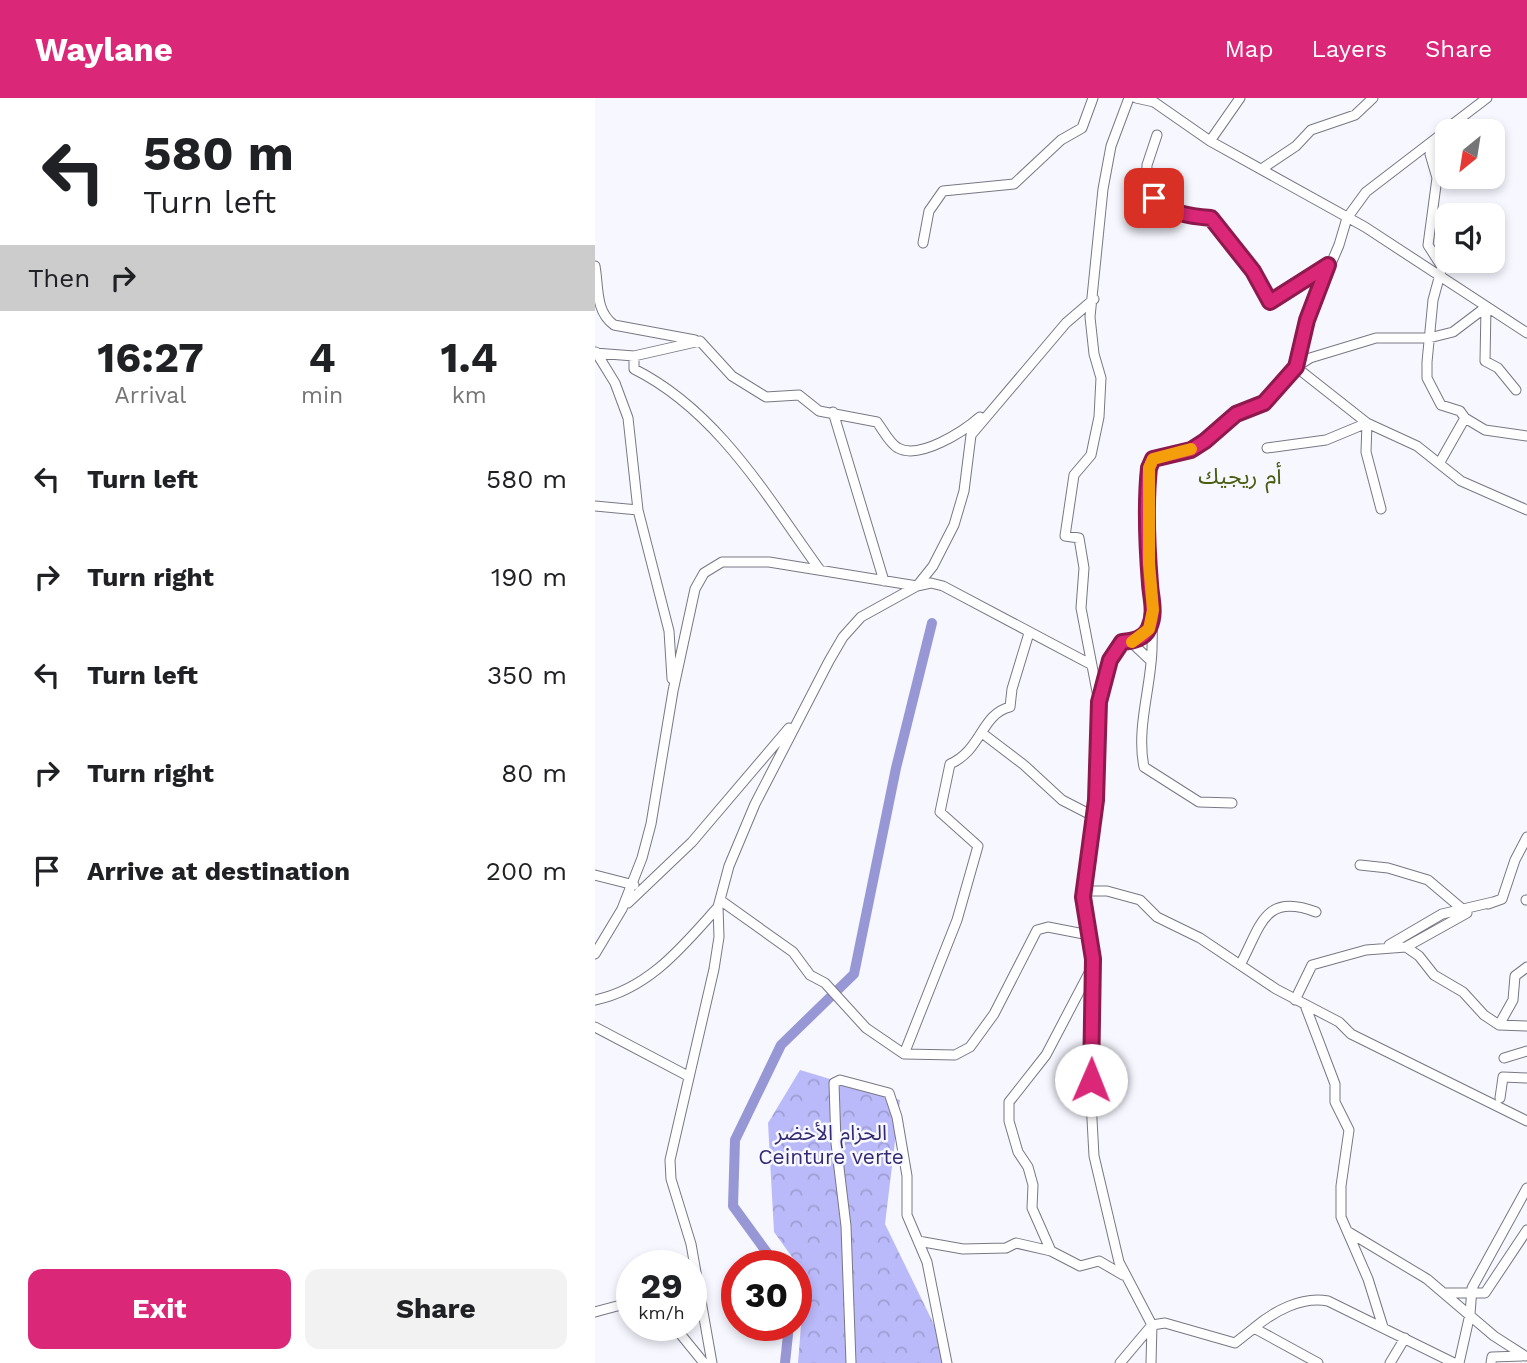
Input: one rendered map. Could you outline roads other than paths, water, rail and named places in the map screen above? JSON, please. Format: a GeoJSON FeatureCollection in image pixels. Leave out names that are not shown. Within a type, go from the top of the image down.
{"type":"FeatureCollection","features":[{"type":"Feature","properties":{"kind":"street"},"geometry":{"type":"LineString","coordinates":[[923,243],[929,211],[943,191],[1014,184],[1061,141],[1082,128],[1093,98]]}},
{"type":"Feature","properties":{"kind":"street"},"geometry":{"type":"LineString","coordinates":[[1129,98],[1111,146],[1103,189],[1095,298],[1090,317],[1094,354],[1101,378],[1099,417],[1091,455],[1075,475],[1065,536],[1079,538],[1084,568],[1081,608],[1099,702],[1095,817],[1084,891],[1093,959],[1091,1101],[1094,1156],[1123,1275],[1159,1324],[1235,1343],[1268,1316],[1312,1298],[1328,1301],[1456,1363],[1470,1314],[1471,1293],[1527,1188]]}},
{"type":"Feature","properties":{"kind":"street"},"geometry":{"type":"LineString","coordinates":[[1136,98],[1154,102],[1210,141],[1263,168],[1347,218],[1527,333]]}},
{"type":"Feature","properties":{"kind":"street"},"geometry":{"type":"LineString","coordinates":[[1210,141],[1240,98]]}},
{"type":"Feature","properties":{"kind":"street"},"geometry":{"type":"LineString","coordinates":[[1263,168],[1296,146],[1311,130],[1355,114],[1373,98]]}},
{"type":"Feature","properties":{"kind":"street"},"geometry":{"type":"LineString","coordinates":[[1459,119],[1487,98]]}},
{"type":"Feature","properties":{"kind":"street"},"geometry":{"type":"LineString","coordinates":[[1157,135],[1147,165],[1146,189],[1166,208],[1184,215],[1211,218],[1253,271],[1270,302],[1328,265]]}},
{"type":"Feature","properties":{"kind":"street"},"geometry":{"type":"LineString","coordinates":[[1296,367],[1307,320],[1347,218],[1366,192],[1435,138]]}},
{"type":"Feature","properties":{"kind":"street"},"geometry":{"type":"LineString","coordinates":[[1435,146],[1430,154],[1435,171]]}},
{"type":"Feature","properties":{"kind":"street"},"geometry":{"type":"LineString","coordinates":[[1436,189],[1428,245],[1442,267],[1429,338],[1427,378],[1441,405],[1460,411],[1465,418],[1485,430],[1527,436]]}},
{"type":"Feature","properties":{"kind":"street"},"geometry":{"type":"LineString","coordinates":[[595,266],[600,311],[614,325],[700,341],[732,376],[766,397],[799,395],[819,411],[877,422],[895,447],[904,451],[960,435],[998,403]]}},
{"type":"Feature","properties":{"kind":"street"},"geometry":{"type":"LineString","coordinates":[[917,586],[944,549],[954,525],[964,491],[971,435],[1066,323],[1095,298]]}},
{"type":"Feature","properties":{"kind":"street"},"geometry":{"type":"LineString","coordinates":[[1232,803],[1199,802],[1145,767],[1142,753],[1143,706],[1151,661],[1153,610],[1150,587],[1148,477],[1153,459],[1191,450],[1205,441],[1236,414],[1264,403],[1296,367],[1310,358],[1376,338],[1429,338],[1453,332],[1486,307]]}},
{"type":"Feature","properties":{"kind":"street"},"geometry":{"type":"LineString","coordinates":[[1486,307],[1485,361],[1498,368],[1516,390]]}},
{"type":"Feature","properties":{"kind":"street"},"geometry":{"type":"LineString","coordinates":[[596,352],[634,356],[700,341]]}},
{"type":"Feature","properties":{"kind":"street"},"geometry":{"type":"LineString","coordinates":[[596,352],[615,383],[628,418],[638,510],[669,631],[673,691]]}},
{"type":"Feature","properties":{"kind":"street"},"geometry":{"type":"LineString","coordinates":[[634,356],[634,369],[683,401],[735,452],[820,570]]}},
{"type":"Feature","properties":{"kind":"street"},"geometry":{"type":"LineString","coordinates":[[1296,367],[1367,423],[1417,446],[1461,481],[1527,510]]}},
{"type":"Feature","properties":{"kind":"street"},"geometry":{"type":"LineString","coordinates":[[833,412],[884,581]]}},
{"type":"Feature","properties":{"kind":"street"},"geometry":{"type":"LineString","coordinates":[[1440,462],[1465,418]]}},
{"type":"Feature","properties":{"kind":"street"},"geometry":{"type":"LineString","coordinates":[[1267,448],[1326,440],[1367,423]]}},
{"type":"Feature","properties":{"kind":"street"},"geometry":{"type":"LineString","coordinates":[[1367,423],[1366,452],[1381,509]]}},
{"type":"Feature","properties":{"kind":"street"},"geometry":{"type":"LineString","coordinates":[[595,506],[638,510]]}},
{"type":"Feature","properties":{"kind":"street"},"geometry":{"type":"LineString","coordinates":[[595,954],[634,885],[651,824],[673,691],[695,589],[704,573],[722,562],[769,562],[917,586]]}},
{"type":"Feature","properties":{"kind":"street"},"geometry":{"type":"LineString","coordinates":[[712,1363],[691,1244],[671,1179],[670,1160],[714,969],[719,937],[719,903],[729,866],[797,718],[843,637],[876,607],[917,586],[931,583],[943,586],[1092,665]]}},
{"type":"Feature","properties":{"kind":"street"},"geometry":{"type":"LineString","coordinates":[[1099,702],[1114,653],[1122,642],[1130,642],[1149,629],[1153,610]]}},
{"type":"Feature","properties":{"kind":"street"},"geometry":{"type":"LineString","coordinates":[[904,1054],[957,920],[978,846],[940,812],[950,764],[965,758],[992,716],[1010,707],[1011,689],[1029,632]]}},
{"type":"Feature","properties":{"kind":"street"},"geometry":{"type":"LineString","coordinates":[[1130,642],[1151,661]]}},
{"type":"Feature","properties":{"kind":"street"},"geometry":{"type":"LineString","coordinates":[[622,909],[692,842],[797,718]]}},
{"type":"Feature","properties":{"kind":"street"},"geometry":{"type":"LineString","coordinates":[[982,733],[1024,765],[1062,800],[1095,817]]}},
{"type":"Feature","properties":{"kind":"street"},"geometry":{"type":"LineString","coordinates":[[1295,1000],[1312,965],[1397,943],[1433,918],[1502,899],[1508,889],[1515,860],[1527,837]]}},
{"type":"Feature","properties":{"kind":"street"},"geometry":{"type":"LineString","coordinates":[[1360,864],[1388,868],[1428,880],[1463,911]]}},
{"type":"Feature","properties":{"kind":"street"},"geometry":{"type":"LineString","coordinates":[[595,875],[634,885]]}},
{"type":"Feature","properties":{"kind":"street"},"geometry":{"type":"LineString","coordinates":[[1084,891],[1107,891],[1140,900],[1157,917],[1200,939],[1295,1000],[1339,1022],[1351,1034],[1527,1121]]}},
{"type":"Feature","properties":{"kind":"street"},"geometry":{"type":"LineString","coordinates":[[595,1000],[617,996],[647,979],[719,903]]}},
{"type":"Feature","properties":{"kind":"street"},"geometry":{"type":"LineString","coordinates":[[719,903],[793,952],[810,975],[825,983],[866,1028],[904,1054],[955,1055],[970,1047],[994,1014],[1037,930],[1048,928],[1089,935]]}},
{"type":"Feature","properties":{"kind":"street"},"geometry":{"type":"LineString","coordinates":[[1240,965],[1262,919],[1271,911],[1292,904],[1316,912]]}},
{"type":"Feature","properties":{"kind":"street"},"geometry":{"type":"LineString","coordinates":[[1381,948],[1406,947],[1463,911]]}},
{"type":"Feature","properties":{"kind":"street"},"geometry":{"type":"LineString","coordinates":[[1406,947],[1419,956],[1434,975],[1463,992],[1484,1015],[1501,1025],[1527,1026]]}},
{"type":"Feature","properties":{"kind":"street"},"geometry":{"type":"LineString","coordinates":[[1051,1251],[1032,1208],[1033,1185],[1028,1167],[1018,1152],[1009,1121],[1009,1102],[1046,1055],[1088,978],[1093,959]]}},
{"type":"Feature","properties":{"kind":"street"},"geometry":{"type":"LineString","coordinates":[[1501,1025],[1514,998],[1518,974],[1527,967]]}},
{"type":"Feature","properties":{"kind":"street"},"geometry":{"type":"LineString","coordinates":[[1305,1005],[1333,1075],[1335,1102],[1349,1130],[1341,1186],[1341,1217],[1368,1279],[1384,1327]]}},
{"type":"Feature","properties":{"kind":"street"},"geometry":{"type":"LineString","coordinates":[[595,1027],[688,1076]]}},
{"type":"Feature","properties":{"kind":"street"},"geometry":{"type":"LineString","coordinates":[[1504,1058],[1527,1051]]}},
{"type":"Feature","properties":{"kind":"street"},"geometry":{"type":"LineString","coordinates":[[1500,1098],[1503,1077],[1527,1078]]}},
{"type":"Feature","properties":{"kind":"street"},"geometry":{"type":"LineString","coordinates":[[851,1363],[846,1226],[836,1143],[836,1081],[889,1093],[898,1117],[907,1176],[907,1215],[918,1241],[938,1308],[947,1363]]}},
{"type":"Feature","properties":{"kind":"street"},"geometry":{"type":"LineString","coordinates":[[1444,1293],[1485,1293],[1527,1230]]}},
{"type":"Feature","properties":{"kind":"street"},"geometry":{"type":"LineString","coordinates":[[1346,1231],[1427,1279],[1494,1336],[1525,1357]]}},
{"type":"Feature","properties":{"kind":"street"},"geometry":{"type":"LineString","coordinates":[[918,1241],[963,1249],[1006,1248],[1016,1243],[1051,1251],[1080,1266],[1096,1261],[1123,1275]]}},
{"type":"Feature","properties":{"kind":"street"},"geometry":{"type":"LineString","coordinates":[[595,1312],[616,1306]]}},
{"type":"Feature","properties":{"kind":"street"},"geometry":{"type":"LineString","coordinates":[[1120,1363],[1159,1324]]}},
{"type":"Feature","properties":{"kind":"street"},"geometry":{"type":"LineString","coordinates":[[1151,1363],[1159,1324]]}},
{"type":"Feature","properties":{"kind":"street"},"geometry":{"type":"LineString","coordinates":[[1254,1328],[1317,1363]]}},
{"type":"Feature","properties":{"kind":"street"},"geometry":{"type":"LineString","coordinates":[[1390,1363],[1405,1338]]}},
{"type":"Feature","properties":{"kind":"street"},"geometry":{"type":"LineString","coordinates":[[686,1341],[704,1363]]}},
{"type":"Feature","properties":{"kind":"street"},"geometry":{"type":"LineString","coordinates":[[1490,1363],[1492,1357],[1525,1357]]}},
{"type":"Feature","properties":{"kind":"waterway"},"geometry":{"type":"LineString","coordinates":[[765,1250],[733,1206],[735,1140],[781,1045],[854,974],[896,768],[932,623]]}},
{"type":"Feature","properties":{"kind":"waterway"},"geometry":{"type":"LineString","coordinates":[[785,1363],[787,1341]]}},
{"type":"Feature","properties":{"kind":"district","name":"أم ريجيك"},"geometry":{"type":"Point","coordinates":[1240,476]}},
{"type":"Feature","properties":{"kind":"park label","name":"الحزام الأخضر Ceinture verte"},"geometry":{"type":"Point","coordinates":[831,1144]}}]}
